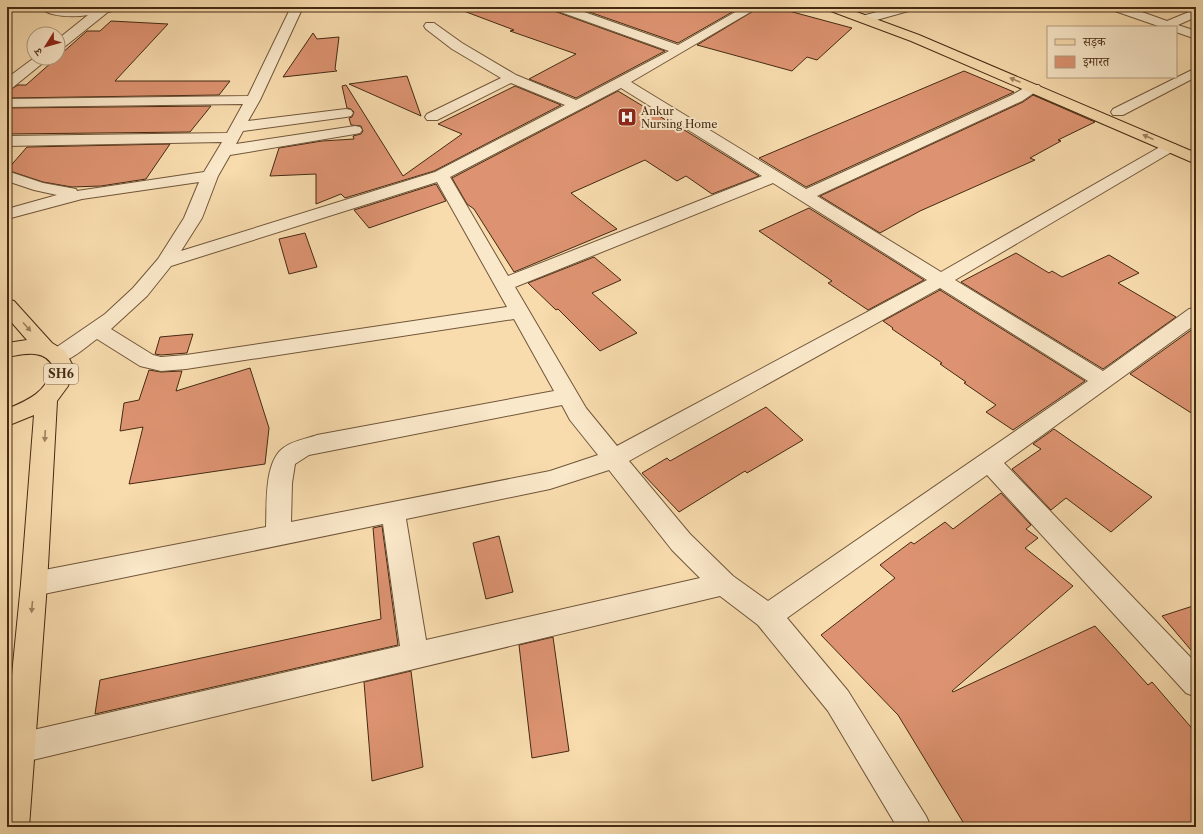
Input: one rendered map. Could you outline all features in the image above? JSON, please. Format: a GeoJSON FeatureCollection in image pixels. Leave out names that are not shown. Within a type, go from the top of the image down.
{"type":"FeatureCollection","features":[{"type":"Feature","properties":{"kind":"main road"},"geometry":{"type":"LineString","coordinates":[[832,7],[862,13],[879,14],[941,37],[1196,145]]}},
{"type":"Feature","properties":{"kind":"main road"},"geometry":{"type":"LineString","coordinates":[[862,13],[1196,159]]}},
{"type":"Feature","properties":{"kind":"main road","name":"SH6"},"geometry":{"type":"LineString","coordinates":[[7,304],[52,352],[64,368],[57,386],[46,397],[28,409],[7,418]]}},
{"type":"Feature","properties":{"kind":"main road","name":"SH6"},"geometry":{"type":"LineString","coordinates":[[7,350],[27,346],[52,352]]}},
{"type":"Feature","properties":{"kind":"main road","name":"SH6"},"geometry":{"type":"LineString","coordinates":[[14,827],[34,584],[46,397]]}},
{"type":"Feature","properties":{"kind":"street"},"geometry":{"type":"LineString","coordinates":[[46,7],[58,12],[70,13],[109,8]]}},
{"type":"Feature","properties":{"kind":"street"},"geometry":{"type":"LineString","coordinates":[[52,352],[97,329],[112,319],[140,292],[166,262],[193,218],[210,176],[253,100],[297,7]]}},
{"type":"Feature","properties":{"kind":"street"},"geometry":{"type":"LineString","coordinates":[[559,7],[679,50]]}},
{"type":"Feature","properties":{"kind":"street"},"geometry":{"type":"LineString","coordinates":[[166,262],[441,175],[621,82],[753,7]]}},
{"type":"Feature","properties":{"kind":"street"},"geometry":{"type":"LineString","coordinates":[[879,14],[908,7]]}},
{"type":"Feature","properties":{"kind":"street"},"geometry":{"type":"LineString","coordinates":[[1116,7],[1169,26]]}},
{"type":"Feature","properties":{"kind":"street"},"geometry":{"type":"LineString","coordinates":[[66,39],[109,8]]}},
{"type":"Feature","properties":{"kind":"street"},"geometry":{"type":"LineString","coordinates":[[1174,26],[1196,13]]}},
{"type":"Feature","properties":{"kind":"street"},"geometry":{"type":"LineString","coordinates":[[430,26],[474,57],[511,78],[577,105]]}},
{"type":"Feature","properties":{"kind":"street"},"geometry":{"type":"LineString","coordinates":[[1177,29],[1196,35]]}},
{"type":"Feature","properties":{"kind":"street"},"geometry":{"type":"LineString","coordinates":[[7,85],[32,66]]}},
{"type":"Feature","properties":{"kind":"street"},"geometry":{"type":"LineString","coordinates":[[1118,112],[1196,72]]}},
{"type":"Feature","properties":{"kind":"street"},"geometry":{"type":"LineString","coordinates":[[432,117],[511,78]]}},
{"type":"Feature","properties":{"kind":"street"},"geometry":{"type":"LineString","coordinates":[[621,82],[1104,381]]}},
{"type":"Feature","properties":{"kind":"street"},"geometry":{"type":"LineString","coordinates":[[804,196],[1017,98],[1034,88]]}},
{"type":"Feature","properties":{"kind":"street"},"geometry":{"type":"LineString","coordinates":[[7,103],[253,100]]}},
{"type":"Feature","properties":{"kind":"street"},"geometry":{"type":"LineString","coordinates":[[7,141],[235,132],[346,113]]}},
{"type":"Feature","properties":{"kind":"street"},"geometry":{"type":"LineString","coordinates":[[223,152],[355,130]]}},
{"type":"Feature","properties":{"kind":"street"},"geometry":{"type":"LineString","coordinates":[[34,584],[550,480],[585,470],[614,458],[941,280],[1170,147]]}},
{"type":"Feature","properties":{"kind":"street"},"geometry":{"type":"LineString","coordinates":[[441,175],[578,414],[681,542],[724,584],[768,616],[838,701],[915,827]]}},
{"type":"Feature","properties":{"kind":"street"},"geometry":{"type":"LineString","coordinates":[[7,176],[40,187],[81,194]]}},
{"type":"Feature","properties":{"kind":"street"},"geometry":{"type":"LineString","coordinates":[[7,214],[38,204],[81,194],[210,176]]}},
{"type":"Feature","properties":{"kind":"street"},"geometry":{"type":"LineString","coordinates":[[504,285],[775,177]]}},
{"type":"Feature","properties":{"kind":"street"},"geometry":{"type":"LineString","coordinates":[[97,329],[147,361],[161,364],[186,362],[519,312]]}},
{"type":"Feature","properties":{"kind":"street"},"geometry":{"type":"LineString","coordinates":[[768,616],[1104,381],[1196,314]]}},
{"type":"Feature","properties":{"kind":"street"},"geometry":{"type":"LineString","coordinates":[[278,534],[282,469],[287,458],[300,449],[317,444],[568,396]]}},
{"type":"Feature","properties":{"kind":"street"},"geometry":{"type":"LineString","coordinates":[[989,462],[1196,683]]}},
{"type":"Feature","properties":{"kind":"street"},"geometry":{"type":"LineString","coordinates":[[393,511],[415,656]]}},
{"type":"Feature","properties":{"kind":"street"},"geometry":{"type":"LineString","coordinates":[[20,748],[724,584]]}},
{"type":"Feature","properties":{"kind":"building"},"geometry":{"type":"Polygon","coordinates":[[[462,7],[552,7],[554,11],[665,51],[576,98],[529,79],[576,54],[510,31],[514,30],[461,10],[462,7]]]}},
{"type":"Feature","properties":{"kind":"building"},"geometry":{"type":"Polygon","coordinates":[[[575,7],[741,7],[678,43],[575,7]]]}},
{"type":"Feature","properties":{"kind":"building"},"geometry":{"type":"Polygon","coordinates":[[[760,7],[774,7],[852,28],[817,60],[807,57],[792,71],[697,45],[760,7]]]}},
{"type":"Feature","properties":{"kind":"building"},"geometry":{"type":"Polygon","coordinates":[[[111,21],[168,24],[115,81],[230,81],[219,95],[7,98],[7,92],[9,90],[18,85],[26,85],[47,66],[66,66],[66,50],[87,31],[100,31],[111,21]]]}},
{"type":"Feature","properties":{"kind":"building"},"geometry":{"type":"Polygon","coordinates":[[[313,33],[317,39],[339,37],[335,69],[337,71],[283,77],[313,33]]]}},
{"type":"Feature","properties":{"kind":"building"},"geometry":{"type":"Polygon","coordinates":[[[964,71],[1014,92],[806,187],[759,158],[964,71]]]}},
{"type":"Feature","properties":{"kind":"building"},"geometry":{"type":"Polygon","coordinates":[[[407,76],[421,116],[349,84],[407,76]]]}},
{"type":"Feature","properties":{"kind":"building"},"geometry":{"type":"Polygon","coordinates":[[[346,85],[403,176],[462,134],[438,124],[515,86],[561,105],[434,171],[345,198],[341,194],[316,204],[316,174],[270,176],[279,148],[322,141],[354,139],[353,136],[361,134],[363,131],[361,126],[351,125],[349,118],[352,117],[354,112],[347,108],[342,86],[346,85]]]}},
{"type":"Feature","properties":{"kind":"building"},"geometry":{"type":"Polygon","coordinates":[[[618,91],[759,176],[712,194],[686,176],[677,181],[645,160],[571,193],[617,229],[514,272],[474,209],[467,204],[452,178],[618,91]]]}},
{"type":"Feature","properties":{"kind":"building"},"geometry":{"type":"Polygon","coordinates":[[[1033,95],[1095,122],[1058,140],[1061,141],[1030,158],[1035,160],[920,211],[880,233],[820,196],[1023,102],[1033,95]]]}},
{"type":"Feature","properties":{"kind":"building"},"geometry":{"type":"Polygon","coordinates":[[[211,106],[190,132],[7,134],[7,108],[211,106]]]}},
{"type":"Feature","properties":{"kind":"building"},"geometry":{"type":"Polygon","coordinates":[[[170,144],[146,179],[101,186],[72,187],[43,182],[7,170],[27,147],[170,144]]]}},
{"type":"Feature","properties":{"kind":"building"},"geometry":{"type":"Polygon","coordinates":[[[436,184],[446,201],[369,228],[354,210],[436,184]]]}},
{"type":"Feature","properties":{"kind":"building"},"geometry":{"type":"Polygon","coordinates":[[[809,208],[924,280],[868,310],[828,283],[832,281],[759,231],[809,208]]]}},
{"type":"Feature","properties":{"kind":"building"},"geometry":{"type":"Polygon","coordinates":[[[305,233],[317,267],[289,274],[279,239],[305,233]]]}},
{"type":"Feature","properties":{"kind":"building"},"geometry":{"type":"Polygon","coordinates":[[[1016,253],[1049,273],[1052,271],[1062,277],[1109,255],[1139,273],[1118,283],[1176,317],[1103,369],[961,282],[1016,253]]]}},
{"type":"Feature","properties":{"kind":"building"},"geometry":{"type":"Polygon","coordinates":[[[594,257],[621,280],[592,293],[637,333],[600,351],[558,309],[556,310],[528,283],[594,257]]]}},
{"type":"Feature","properties":{"kind":"building"},"geometry":{"type":"Polygon","coordinates":[[[940,290],[1085,381],[1013,430],[986,412],[996,405],[964,383],[966,382],[940,364],[942,363],[892,329],[893,328],[883,321],[940,290]]]}},
{"type":"Feature","properties":{"kind":"building"},"geometry":{"type":"Polygon","coordinates":[[[1194,328],[1196,329],[1196,416],[1130,374],[1194,328]]]}},
{"type":"Feature","properties":{"kind":"building"},"geometry":{"type":"Polygon","coordinates":[[[193,334],[187,353],[155,354],[160,337],[193,334]]]}},
{"type":"Feature","properties":{"kind":"building"},"geometry":{"type":"Polygon","coordinates":[[[250,368],[269,428],[265,464],[129,484],[143,427],[120,431],[124,403],[139,400],[149,370],[161,372],[182,371],[176,391],[250,368]]]}},
{"type":"Feature","properties":{"kind":"building"},"geometry":{"type":"Polygon","coordinates":[[[766,407],[803,440],[747,473],[745,471],[679,512],[642,473],[667,458],[670,461],[766,407]]]}},
{"type":"Feature","properties":{"kind":"building"},"geometry":{"type":"Polygon","coordinates":[[[1054,429],[1152,497],[1111,532],[1066,498],[1051,510],[1012,469],[1041,449],[1033,444],[1054,429]]]}},
{"type":"Feature","properties":{"kind":"building"},"geometry":{"type":"Polygon","coordinates":[[[1001,493],[1031,525],[1026,529],[1038,538],[1025,548],[1073,586],[952,691],[953,692],[1095,626],[1148,685],[1152,682],[1196,733],[1196,827],[966,827],[898,715],[821,635],[895,578],[880,565],[911,542],[914,544],[945,522],[953,529],[1001,493]]]}},
{"type":"Feature","properties":{"kind":"building"},"geometry":{"type":"Polygon","coordinates":[[[382,526],[398,645],[95,714],[100,680],[381,619],[373,528],[382,526]]]}},
{"type":"Feature","properties":{"kind":"building"},"geometry":{"type":"Polygon","coordinates":[[[499,536],[513,592],[486,599],[473,543],[499,536]]]}},
{"type":"Feature","properties":{"kind":"building"},"geometry":{"type":"Polygon","coordinates":[[[1196,605],[1196,656],[1162,616],[1196,605]]]}},
{"type":"Feature","properties":{"kind":"building"},"geometry":{"type":"Polygon","coordinates":[[[553,637],[569,751],[532,758],[519,645],[553,637]]]}},
{"type":"Feature","properties":{"kind":"building"},"geometry":{"type":"Polygon","coordinates":[[[411,671],[423,767],[372,781],[364,682],[411,671]]]}},
{"type":"Feature","properties":{"kind":"place","name":"Ankur Nursing Home"},"geometry":{"type":"Point","coordinates":[627,117]}}]}
